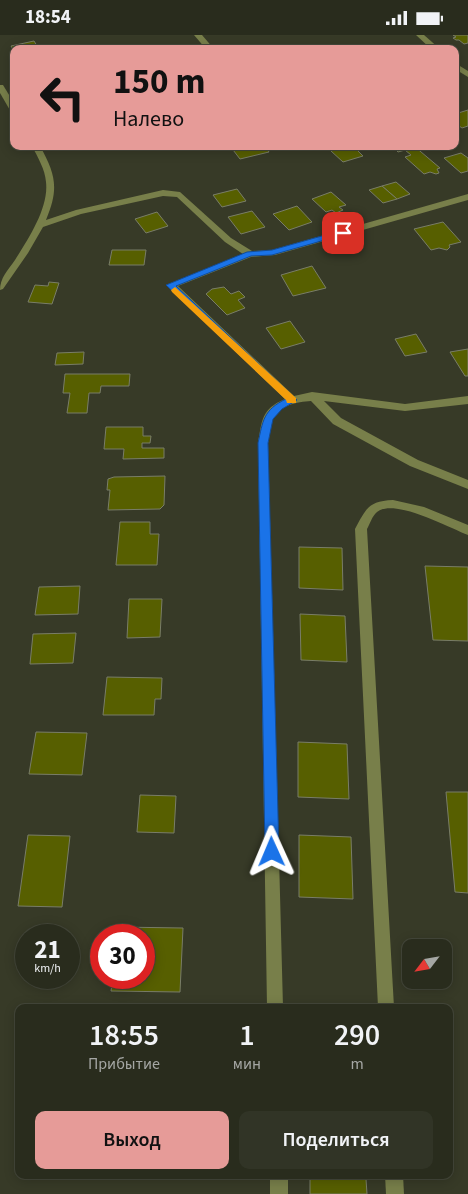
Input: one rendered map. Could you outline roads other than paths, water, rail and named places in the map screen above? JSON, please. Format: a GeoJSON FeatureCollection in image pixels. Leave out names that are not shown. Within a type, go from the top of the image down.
{"type":"FeatureCollection","features":[{"type":"Feature","properties":{"kind":"street"},"geometry":{"type":"LineString","coordinates":[[198,35],[207,45]]}},
{"type":"Feature","properties":{"kind":"street"},"geometry":{"type":"LineString","coordinates":[[420,35],[431,45]]}},
{"type":"Feature","properties":{"kind":"street"},"geometry":{"type":"LineString","coordinates":[[0,87],[10,103]]}},
{"type":"Feature","properties":{"kind":"street"},"geometry":{"type":"LineString","coordinates":[[0,287],[40,225],[51,186],[47,165],[38,150]]}},
{"type":"Feature","properties":{"kind":"street"},"geometry":{"type":"LineString","coordinates":[[40,225],[79,212],[163,193],[180,195],[228,240],[250,254]]}},
{"type":"Feature","properties":{"kind":"street"},"geometry":{"type":"LineString","coordinates":[[292,400],[170,285],[250,254],[272,253],[468,197]]}},
{"type":"Feature","properties":{"kind":"street"},"geometry":{"type":"LineString","coordinates":[[312,396],[337,421],[414,463],[468,485]]}},
{"type":"Feature","properties":{"kind":"street"},"geometry":{"type":"LineString","coordinates":[[276,1004],[263,443],[268,418],[278,407],[292,400],[312,396],[396,407],[423,408],[468,400]]}},
{"type":"Feature","properties":{"kind":"street"},"geometry":{"type":"LineString","coordinates":[[386,1004],[361,529],[372,510],[380,505],[390,503],[410,508],[468,530]]}},
{"type":"Feature","properties":{"kind":"street"},"geometry":{"type":"LineString","coordinates":[[279,1179],[280,1194]]}},
{"type":"Feature","properties":{"kind":"street"},"geometry":{"type":"LineString","coordinates":[[394,1179],[395,1194]]}}]}
